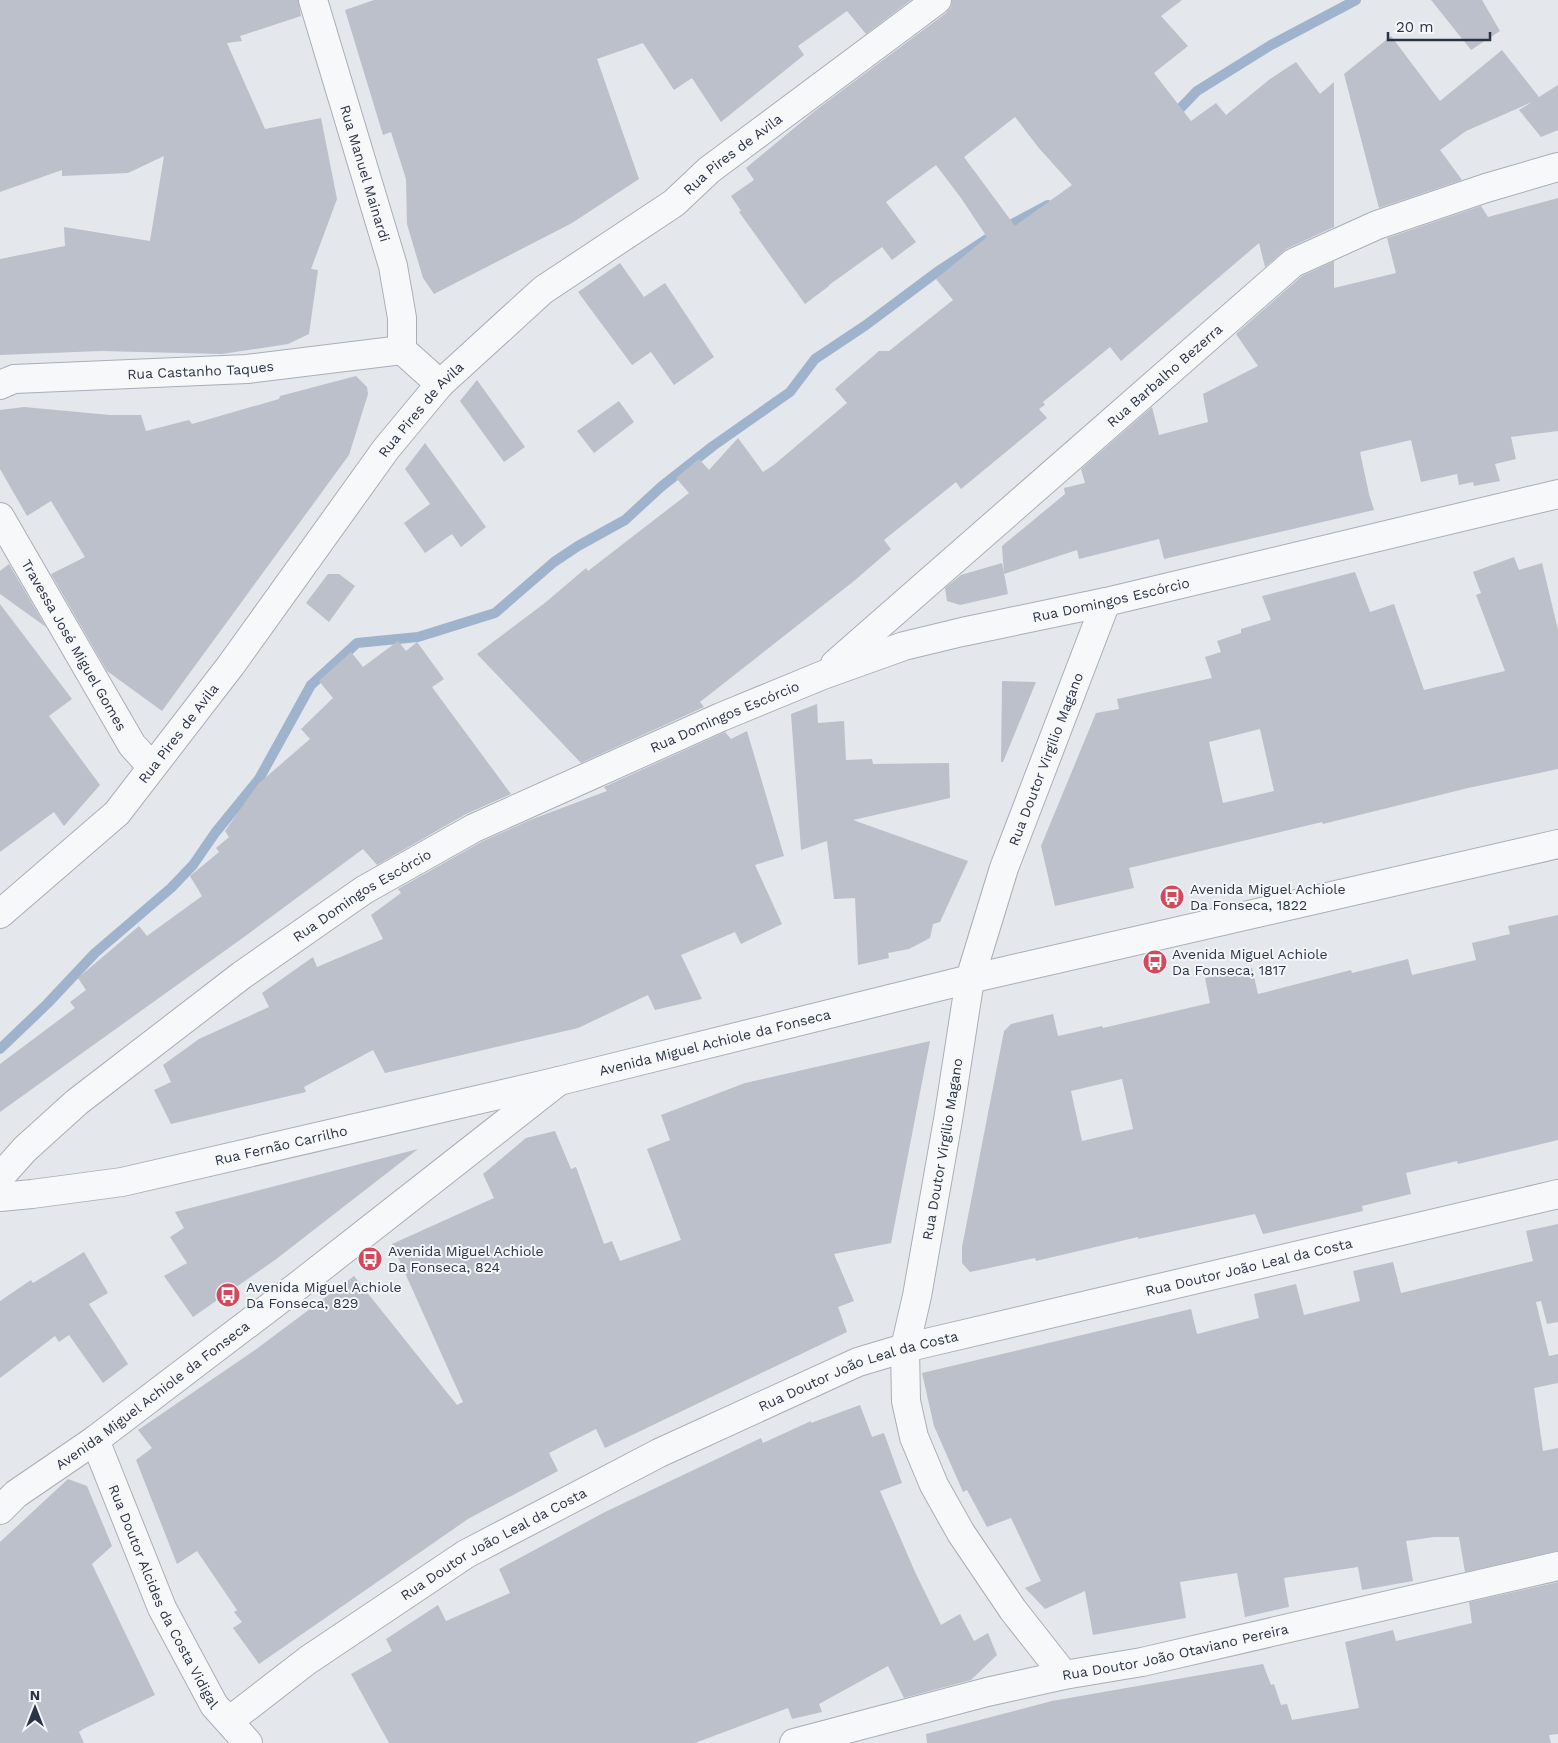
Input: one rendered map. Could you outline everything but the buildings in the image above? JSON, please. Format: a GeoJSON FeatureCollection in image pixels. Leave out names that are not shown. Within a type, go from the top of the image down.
{"type":"FeatureCollection","features":[{"type":"Feature","properties":{"kind":"street","name":"Rua Manuel Mainardi"},"geometry":{"type":"LineString","coordinates":[[313,0],[393,266],[402,318],[402,350]]}},
{"type":"Feature","properties":{"kind":"street","name":"Rua Pires de Avila"},"geometry":{"type":"LineString","coordinates":[[0,914],[117,813],[230,665],[386,449],[440,384],[543,290],[674,203],[709,170],[937,0]]}},
{"type":"Feature","properties":{"kind":"street","name":"Rua Barbalho Bezerra"},"geometry":{"type":"LineString","coordinates":[[823,675],[1293,263],[1377,225],[1486,188],[1558,167]]}},
{"type":"Feature","properties":{"kind":"street"},"geometry":{"type":"LineString","coordinates":[[402,350],[440,384]]}},
{"type":"Feature","properties":{"kind":"street","name":"Rua Castanho Taques"},"geometry":{"type":"LineString","coordinates":[[0,385],[14,379],[247,368],[402,350]]}},
{"type":"Feature","properties":{"kind":"street","name":"Rua Domingos Escórcio"},"geometry":{"type":"LineString","coordinates":[[0,1177],[25,1150],[77,1102],[242,975],[364,890],[474,828],[722,717],[823,675],[904,646],[1106,602],[1558,494]]}},
{"type":"Feature","properties":{"kind":"street","name":"Travessa José Miguel Gomes"},"geometry":{"type":"LineString","coordinates":[[0,517],[132,745],[152,767]]}},
{"type":"Feature","properties":{"kind":"street","name":"Rua Doutor Virgilio Magano"},"geometry":{"type":"LineString","coordinates":[[1064,1675],[1013,1610],[962,1533],[934,1485],[914,1436],[906,1401],[905,1348],[919,1286],[970,979],[1004,868],[1106,602]]}},
{"type":"Feature","properties":{"kind":"street","name":"Avenida Miguel Achiole da Fonseca"},"geometry":{"type":"LineString","coordinates":[[0,1510],[16,1494],[95,1440],[304,1281],[559,1081],[970,979],[1558,844]]}},
{"type":"Feature","properties":{"kind":"street","name":"Rua Fernão Carrilho"},"geometry":{"type":"LineString","coordinates":[[0,1197],[122,1182],[559,1081]]}},
{"type":"Feature","properties":{"kind":"street","name":"Rua Doutor João Leal da Costa"},"geometry":{"type":"LineString","coordinates":[[229,1721],[308,1660],[466,1554],[659,1453],[858,1362],[905,1348],[1558,1194]]}},
{"type":"Feature","properties":{"kind":"street","name":"Rua Doutor Alcides da Costa Vidigal"},"geometry":{"type":"LineString","coordinates":[[95,1440],[162,1608],[214,1705],[248,1743]]}},
{"type":"Feature","properties":{"kind":"street","name":"Rua Doutor João Otaviano Pereira"},"geometry":{"type":"LineString","coordinates":[[794,1743],[987,1692],[1064,1675],[1142,1662],[1558,1566]]}},
{"type":"Feature","properties":{"kind":"waterway"},"geometry":{"type":"LineString","coordinates":[[1172,117],[1197,91],[1271,45],[1356,0]]}},
{"type":"Feature","properties":{"kind":"waterway"},"geometry":{"type":"LineString","coordinates":[[1001,230],[1048,205]]}},
{"type":"Feature","properties":{"kind":"waterway"},"geometry":{"type":"LineString","coordinates":[[0,1049],[47,1004],[95,953],[171,888],[193,865],[215,833],[259,779],[311,685],[357,643],[418,637],[495,613],[554,562],[578,546],[625,520],[662,486],[713,446],[790,392],[815,359],[866,325],[937,272],[987,239]]}},
{"type":"Feature","properties":{"kind":"place","name":"Avenida Miguel Achiole Da Fonseca, 1822"},"geometry":{"type":"Point","coordinates":[1172,897]}},
{"type":"Feature","properties":{"kind":"place","name":"Avenida Miguel Achiole Da Fonseca, 1817"},"geometry":{"type":"Point","coordinates":[1155,962]}},
{"type":"Feature","properties":{"kind":"place","name":"Avenida Miguel Achiole Da Fonseca, 824"},"geometry":{"type":"Point","coordinates":[370,1259]}},
{"type":"Feature","properties":{"kind":"place","name":"Avenida Miguel Achiole Da Fonseca, 829"},"geometry":{"type":"Point","coordinates":[228,1295]}}]}
